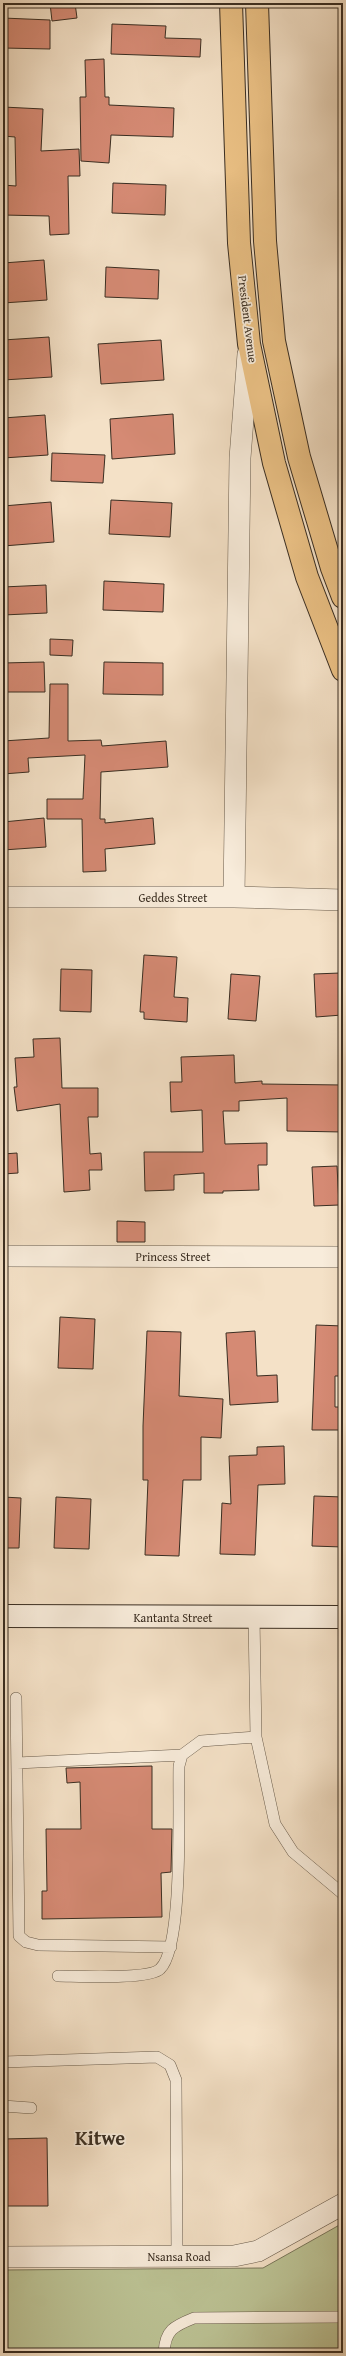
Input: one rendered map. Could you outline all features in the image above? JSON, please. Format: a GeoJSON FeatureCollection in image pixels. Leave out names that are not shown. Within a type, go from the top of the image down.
{"type":"FeatureCollection","features":[{"type":"Feature","properties":{"kind":"highway","name":"President Avenue"},"geometry":{"type":"LineString","coordinates":[[231,3],[239,243],[249,344],[274,463],[307,577],[343,670]]}},
{"type":"Feature","properties":{"kind":"highway","name":"President Avenue"},"geometry":{"type":"LineString","coordinates":[[257,3],[265,241],[274,341],[299,457],[332,568],[343,597]]}},
{"type":"Feature","properties":{"kind":"street"},"geometry":{"type":"LineString","coordinates":[[234,897],[240,458],[249,344]]}},
{"type":"Feature","properties":{"kind":"street","name":"Geddes Street"},"geometry":{"type":"LineString","coordinates":[[3,897],[234,897],[343,900]]}},
{"type":"Feature","properties":{"kind":"street","name":"Princess Street"},"geometry":{"type":"LineString","coordinates":[[3,1256],[343,1257]]}},
{"type":"Feature","properties":{"kind":"street","name":"Kantanta Street"},"geometry":{"type":"LineString","coordinates":[[3,1616],[343,1617]]}},
{"type":"Feature","properties":{"kind":"street","name":"Nsansa Road"},"geometry":{"type":"LineString","coordinates":[[3,2257],[234,2256],[258,2250],[343,2204]]}},
{"type":"Feature","properties":{"kind":"lane"},"geometry":{"type":"LineString","coordinates":[[254,1617],[256,1737],[275,1824],[293,1852],[343,1894]]}},
{"type":"Feature","properties":{"kind":"lane"},"geometry":{"type":"LineString","coordinates":[[16,1698],[19,1936],[26,1942],[38,1945],[171,1947]]}},
{"type":"Feature","properties":{"kind":"lane"},"geometry":{"type":"LineString","coordinates":[[17,1763],[182,1755],[201,1741],[256,1737]]}},
{"type":"Feature","properties":{"kind":"lane"},"geometry":{"type":"LineString","coordinates":[[58,1976],[146,1975],[160,1969],[171,1947],[176,1918],[179,1766],[182,1755]]}},
{"type":"Feature","properties":{"kind":"lane"},"geometry":{"type":"LineString","coordinates":[[3,2062],[157,2056],[170,2065],[176,2080],[177,2256]]}},
{"type":"Feature","properties":{"kind":"lane"},"geometry":{"type":"LineString","coordinates":[[3,2106],[31,2108]]}},
{"type":"Feature","properties":{"kind":"lane"},"geometry":{"type":"LineString","coordinates":[[164,2353],[164,2339],[176,2325],[194,2318],[343,2317]]}},
{"type":"Feature","properties":{"kind":"green space"},"geometry":{"type":"Polygon","coordinates":[[[343,2223],[343,2353],[3,2353],[3,2270],[263,2268],[343,2223]]]}},
{"type":"Feature","properties":{"kind":"building"},"geometry":{"type":"Polygon","coordinates":[[[50,3],[75,3],[77,18],[52,21],[50,3]]]}},
{"type":"Feature","properties":{"kind":"building"},"geometry":{"type":"Polygon","coordinates":[[[3,18],[50,20],[50,49],[3,48],[3,18]]]}},
{"type":"Feature","properties":{"kind":"building"},"geometry":{"type":"Polygon","coordinates":[[[112,24],[166,26],[165,38],[201,39],[200,57],[111,54],[112,24]]]}},
{"type":"Feature","properties":{"kind":"building"},"geometry":{"type":"Polygon","coordinates":[[[104,59],[105,97],[109,97],[109,105],[174,108],[173,137],[111,135],[109,163],[81,161],[80,97],[86,97],[85,60],[104,59]]]}},
{"type":"Feature","properties":{"kind":"building"},"geometry":{"type":"Polygon","coordinates":[[[3,107],[43,109],[41,151],[79,149],[80,176],[68,176],[69,234],[50,235],[49,216],[3,215],[3,185],[16,186],[15,137],[3,136],[3,107]]]}},
{"type":"Feature","properties":{"kind":"building"},"geometry":{"type":"Polygon","coordinates":[[[113,183],[166,185],[165,215],[112,213],[113,183]]]}},
{"type":"Feature","properties":{"kind":"building"},"geometry":{"type":"Polygon","coordinates":[[[44,260],[47,300],[3,303],[3,263],[44,260]]]}},
{"type":"Feature","properties":{"kind":"building"},"geometry":{"type":"Polygon","coordinates":[[[106,267],[159,270],[158,299],[105,297],[106,267]]]}},
{"type":"Feature","properties":{"kind":"building"},"geometry":{"type":"Polygon","coordinates":[[[49,337],[52,377],[3,380],[3,340],[49,337]]]}},
{"type":"Feature","properties":{"kind":"building"},"geometry":{"type":"Polygon","coordinates":[[[161,340],[164,380],[101,384],[98,344],[161,340]]]}},
{"type":"Feature","properties":{"kind":"building"},"geometry":{"type":"Polygon","coordinates":[[[173,414],[175,454],[112,459],[110,419],[173,414]]]}},
{"type":"Feature","properties":{"kind":"building"},"geometry":{"type":"Polygon","coordinates":[[[45,415],[48,455],[3,458],[3,418],[45,415]]]}},
{"type":"Feature","properties":{"kind":"building"},"geometry":{"type":"Polygon","coordinates":[[[52,453],[105,455],[103,483],[51,481],[52,453]]]}},
{"type":"Feature","properties":{"kind":"building"},"geometry":{"type":"Polygon","coordinates":[[[111,500],[172,503],[170,537],[109,534],[111,500]]]}},
{"type":"Feature","properties":{"kind":"building"},"geometry":{"type":"Polygon","coordinates":[[[51,502],[54,542],[3,546],[3,506],[51,502]]]}},
{"type":"Feature","properties":{"kind":"building"},"geometry":{"type":"Polygon","coordinates":[[[104,581],[164,584],[163,612],[103,610],[104,581]]]}},
{"type":"Feature","properties":{"kind":"building"},"geometry":{"type":"Polygon","coordinates":[[[46,585],[47,613],[3,615],[3,587],[46,585]]]}},
{"type":"Feature","properties":{"kind":"building"},"geometry":{"type":"Polygon","coordinates":[[[50,639],[73,640],[72,656],[50,655],[50,639]]]}},
{"type":"Feature","properties":{"kind":"building"},"geometry":{"type":"Polygon","coordinates":[[[44,662],[45,692],[3,692],[3,663],[44,662]]]}},
{"type":"Feature","properties":{"kind":"building"},"geometry":{"type":"Polygon","coordinates":[[[104,662],[163,663],[163,695],[103,694],[104,662]]]}},
{"type":"Feature","properties":{"kind":"building"},"geometry":{"type":"Polygon","coordinates":[[[50,684],[68,684],[68,741],[101,740],[102,746],[166,741],[168,767],[101,772],[100,819],[105,819],[105,823],[153,818],[155,844],[105,849],[106,871],[83,872],[82,819],[47,819],[47,799],[83,799],[85,755],[28,758],[29,772],[3,774],[3,741],[49,738],[50,684]]]}},
{"type":"Feature","properties":{"kind":"building"},"geometry":{"type":"Polygon","coordinates":[[[44,818],[46,847],[3,850],[3,822],[44,818]]]}},
{"type":"Feature","properties":{"kind":"building"},"geometry":{"type":"Polygon","coordinates":[[[144,955],[177,957],[174,997],[188,998],[187,1022],[144,1019],[144,1012],[140,1012],[144,955]]]}},
{"type":"Feature","properties":{"kind":"building"},"geometry":{"type":"Polygon","coordinates":[[[61,969],[92,970],[91,1012],[60,1011],[61,969]]]}},
{"type":"Feature","properties":{"kind":"building"},"geometry":{"type":"Polygon","coordinates":[[[340,973],[342,1015],[316,1017],[314,974],[340,973]]]}},
{"type":"Feature","properties":{"kind":"building"},"geometry":{"type":"Polygon","coordinates":[[[231,974],[260,976],[256,1021],[228,1019],[231,974]]]}},
{"type":"Feature","properties":{"kind":"building"},"geometry":{"type":"Polygon","coordinates":[[[60,1038],[62,1088],[98,1088],[98,1117],[88,1117],[90,1154],[101,1153],[102,1170],[89,1170],[90,1190],[64,1192],[60,1104],[17,1111],[14,1087],[17,1087],[15,1058],[34,1057],[33,1039],[60,1038]]]}},
{"type":"Feature","properties":{"kind":"building"},"geometry":{"type":"Polygon","coordinates":[[[234,1055],[235,1083],[262,1081],[262,1084],[343,1085],[343,1132],[287,1131],[287,1098],[239,1101],[239,1111],[223,1111],[225,1144],[267,1143],[267,1165],[258,1165],[259,1190],[204,1193],[204,1173],[174,1175],[174,1190],[145,1191],[144,1152],[203,1152],[202,1110],[171,1112],[170,1082],[182,1082],[181,1057],[234,1055]]]}},
{"type":"Feature","properties":{"kind":"building"},"geometry":{"type":"Polygon","coordinates":[[[17,1153],[18,1173],[3,1174],[3,1154],[17,1153]]]}},
{"type":"Feature","properties":{"kind":"building"},"geometry":{"type":"Polygon","coordinates":[[[337,1166],[339,1205],[314,1206],[312,1167],[337,1166]]]}},
{"type":"Feature","properties":{"kind":"building"},"geometry":{"type":"Polygon","coordinates":[[[117,1221],[145,1222],[145,1242],[117,1242],[117,1221]]]}},
{"type":"Feature","properties":{"kind":"building"},"geometry":{"type":"Polygon","coordinates":[[[60,1317],[95,1319],[93,1369],[58,1368],[60,1317]]]}},
{"type":"Feature","properties":{"kind":"building"},"geometry":{"type":"Polygon","coordinates":[[[316,1325],[343,1326],[343,1376],[335,1376],[335,1407],[343,1407],[343,1430],[312,1430],[316,1325]]]}},
{"type":"Feature","properties":{"kind":"building"},"geometry":{"type":"Polygon","coordinates":[[[147,1331],[181,1332],[179,1396],[223,1399],[221,1438],[201,1437],[201,1480],[183,1480],[179,1556],[145,1555],[148,1480],[143,1480],[143,1426],[147,1331]]]}},
{"type":"Feature","properties":{"kind":"building"},"geometry":{"type":"Polygon","coordinates":[[[255,1331],[257,1376],[277,1375],[278,1402],[230,1405],[226,1333],[255,1331]]]}},
{"type":"Feature","properties":{"kind":"building"},"geometry":{"type":"Polygon","coordinates":[[[284,1446],[285,1484],[258,1485],[255,1555],[220,1554],[222,1503],[231,1504],[229,1456],[257,1455],[257,1447],[284,1446]]]}},
{"type":"Feature","properties":{"kind":"building"},"geometry":{"type":"Polygon","coordinates":[[[314,1496],[343,1497],[343,1547],[312,1546],[314,1496]]]}},
{"type":"Feature","properties":{"kind":"building"},"geometry":{"type":"Polygon","coordinates":[[[3,1497],[21,1498],[19,1548],[3,1548],[3,1497]]]}},
{"type":"Feature","properties":{"kind":"building"},"geometry":{"type":"Polygon","coordinates":[[[56,1497],[91,1499],[89,1549],[54,1548],[56,1497]]]}},
{"type":"Feature","properties":{"kind":"building"},"geometry":{"type":"Polygon","coordinates":[[[152,1766],[152,1829],[172,1829],[171,1872],[161,1873],[162,1917],[42,1919],[42,1891],[47,1891],[46,1829],[81,1829],[80,1782],[67,1783],[66,1768],[152,1766]]]}},
{"type":"Feature","properties":{"kind":"building"},"geometry":{"type":"Polygon","coordinates":[[[47,2138],[48,2206],[3,2206],[3,2139],[47,2138]]]}},
{"type":"Feature","properties":{"kind":"district","name":"Kitwe"},"geometry":{"type":"Point","coordinates":[100,2137]}}]}
